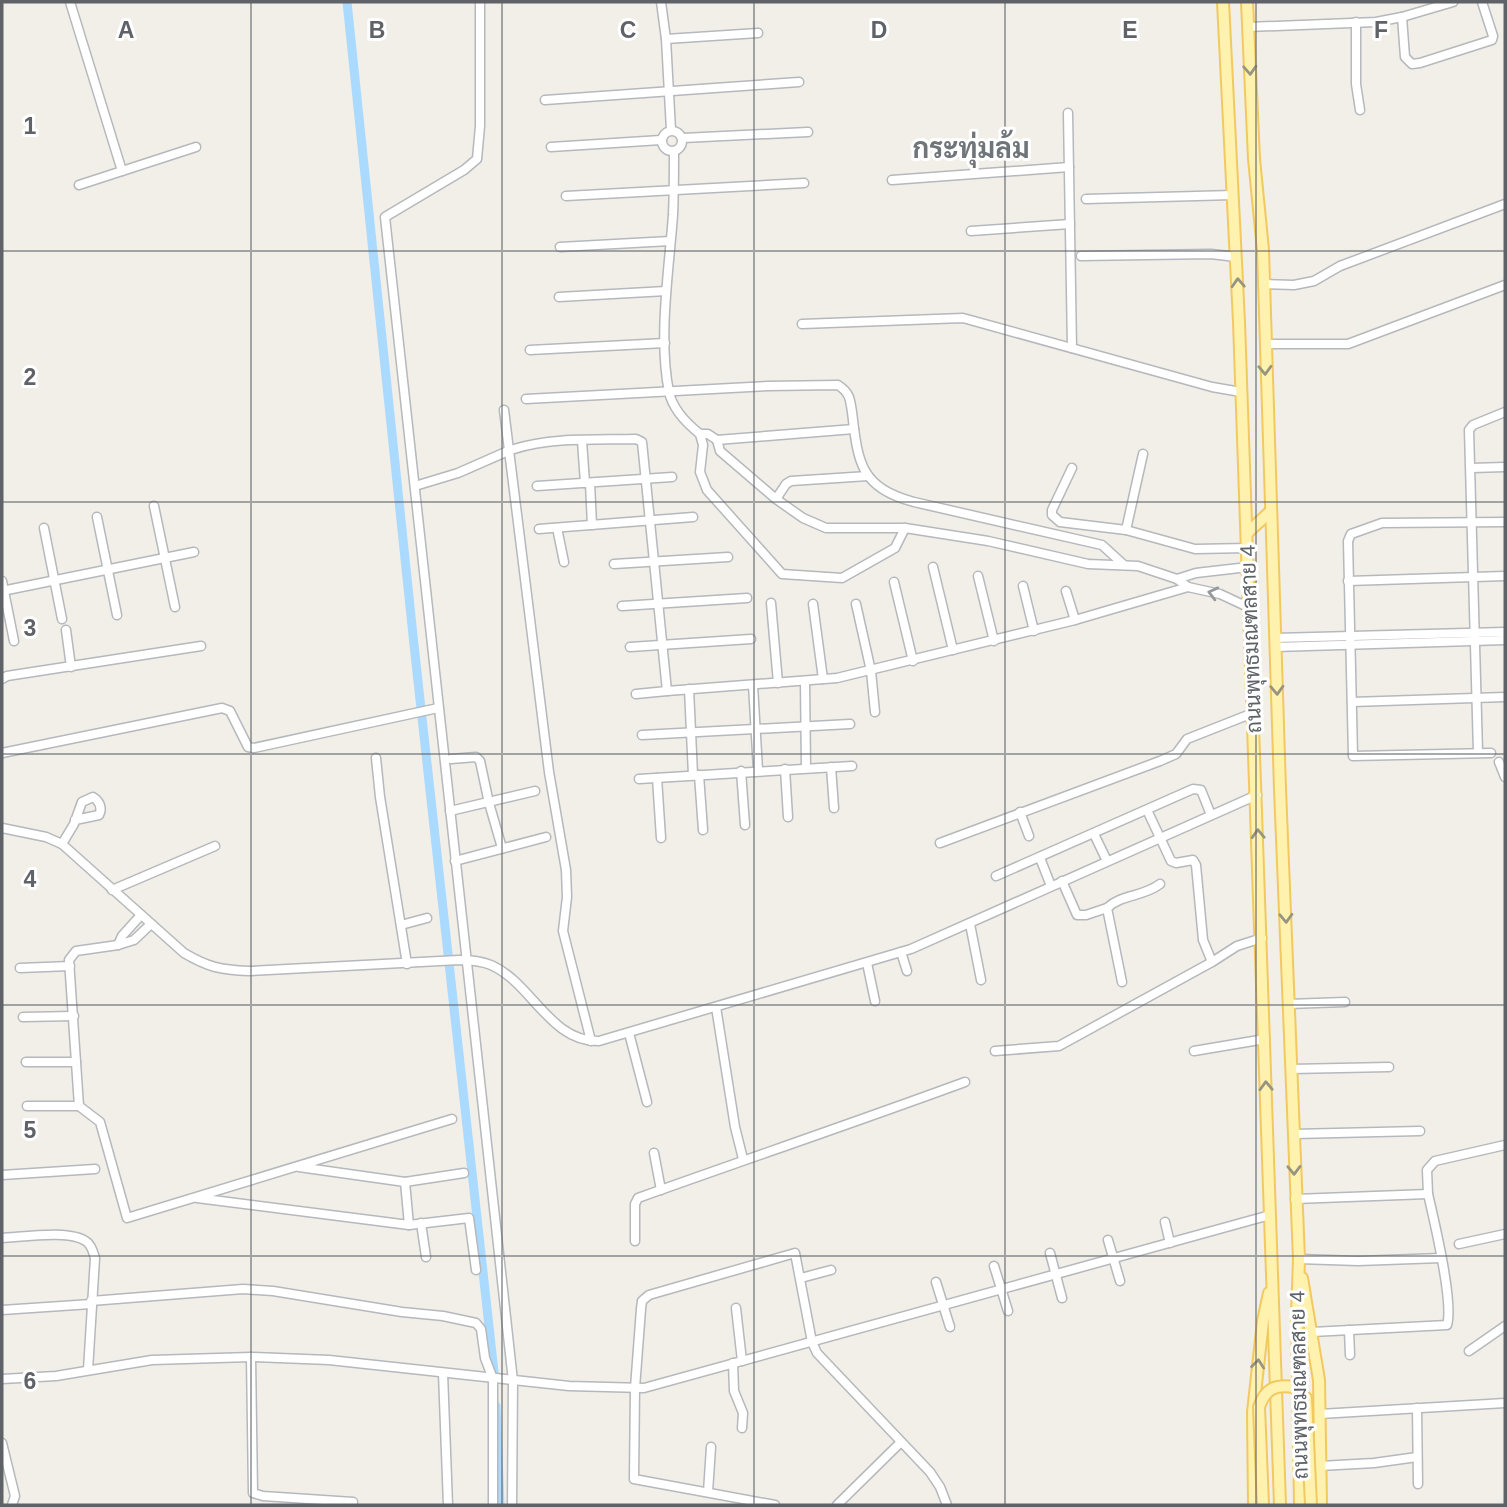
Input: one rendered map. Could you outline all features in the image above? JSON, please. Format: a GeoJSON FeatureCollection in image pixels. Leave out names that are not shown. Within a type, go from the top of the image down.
{"type":"FeatureCollection","features":[{"type":"Feature","properties":{"kind":"main road","name":"ถนนพุทธมณฑลสาย 4"},"geometry":{"type":"LineString","coordinates":[[1223,2],[1248,548],[1280,1505]]}},
{"type":"Feature","properties":{"kind":"main road","name":"ถนนพุทธมณฑลสาย 4"},"geometry":{"type":"LineString","coordinates":[[1247,2],[1254,159],[1264,284],[1299,1262],[1297,1315],[1300,1505]]}},
{"type":"Feature","properties":{"kind":"main road"},"geometry":{"type":"LineString","coordinates":[[1247,533],[1270,505]]}},
{"type":"Feature","properties":{"kind":"main road","name":"ถนนพุทธมณฑลสาย 4"},"geometry":{"type":"LineString","coordinates":[[1299,1262],[1317,1363],[1321,1505]]}},
{"type":"Feature","properties":{"kind":"main road","name":"ถนนพุทธมณฑลสาย 4"},"geometry":{"type":"LineString","coordinates":[[1254,1505],[1253,1412],[1263,1321],[1272,1276]]}},
{"type":"Feature","properties":{"kind":"main road"},"geometry":{"type":"LineString","coordinates":[[1263,1505],[1259,1407],[1263,1395],[1282,1386],[1294,1387],[1306,1398],[1311,1505]]}},
{"type":"Feature","properties":{"kind":"street"},"geometry":{"type":"LineString","coordinates":[[70,2],[122,171]]}},
{"type":"Feature","properties":{"kind":"street"},"geometry":{"type":"LineString","coordinates":[[480,2],[480,126],[477,159],[464,170],[386,217],[415,486],[430,709],[450,811],[464,960],[494,1216],[509,1380],[512,1505]]}},
{"type":"Feature","properties":{"kind":"street"},"geometry":{"type":"LineString","coordinates":[[661,2],[666,39],[671,130]]}},
{"type":"Feature","properties":{"kind":"street"},"geometry":{"type":"LineString","coordinates":[[1248,27],[1402,17],[1453,2]]}},
{"type":"Feature","properties":{"kind":"street"},"geometry":{"type":"LineString","coordinates":[[1402,17],[1405,57],[1412,65],[1492,40],[1482,2]]}},
{"type":"Feature","properties":{"kind":"street"},"geometry":{"type":"LineString","coordinates":[[1356,22],[1356,84],[1360,110]]}},
{"type":"Feature","properties":{"kind":"street"},"geometry":{"type":"LineString","coordinates":[[666,39],[758,33]]}},
{"type":"Feature","properties":{"kind":"street"},"geometry":{"type":"LineString","coordinates":[[545,100],[799,82]]}},
{"type":"Feature","properties":{"kind":"street"},"geometry":{"type":"LineString","coordinates":[[1068,113],[1072,348]]}},
{"type":"Feature","properties":{"kind":"street"},"geometry":{"type":"LineString","coordinates":[[671,130],[682,138],[681,147],[674,151],[665,148],[662,140],[666,132],[671,130]]}},
{"type":"Feature","properties":{"kind":"street"},"geometry":{"type":"LineString","coordinates":[[682,138],[808,132]]}},
{"type":"Feature","properties":{"kind":"street"},"geometry":{"type":"LineString","coordinates":[[551,148],[662,140]]}},
{"type":"Feature","properties":{"kind":"street"},"geometry":{"type":"LineString","coordinates":[[79,185],[196,147]]}},
{"type":"Feature","properties":{"kind":"street"},"geometry":{"type":"LineString","coordinates":[[674,151],[674,190],[666,291],[665,343],[669,392],[679,414],[700,434],[703,446],[700,472],[707,490],[782,574],[842,578],[895,548],[905,528]]}},
{"type":"Feature","properties":{"kind":"street"},"geometry":{"type":"LineString","coordinates":[[892,180],[1069,167]]}},
{"type":"Feature","properties":{"kind":"street"},"geometry":{"type":"LineString","coordinates":[[566,197],[803,183]]}},
{"type":"Feature","properties":{"kind":"street"},"geometry":{"type":"LineString","coordinates":[[1086,198],[1233,195]]}},
{"type":"Feature","properties":{"kind":"street"},"geometry":{"type":"LineString","coordinates":[[1264,284],[1294,285],[1314,281],[1340,266],[1505,204]]}},
{"type":"Feature","properties":{"kind":"street"},"geometry":{"type":"LineString","coordinates":[[971,231],[1070,224]]}},
{"type":"Feature","properties":{"kind":"street"},"geometry":{"type":"LineString","coordinates":[[561,247],[670,241]]}},
{"type":"Feature","properties":{"kind":"street"},"geometry":{"type":"LineString","coordinates":[[1081,256],[1211,254],[1236,257]]}},
{"type":"Feature","properties":{"kind":"street"},"geometry":{"type":"LineString","coordinates":[[1265,344],[1348,344],[1505,285]]}},
{"type":"Feature","properties":{"kind":"street"},"geometry":{"type":"LineString","coordinates":[[559,297],[666,291]]}},
{"type":"Feature","properties":{"kind":"street"},"geometry":{"type":"LineString","coordinates":[[802,324],[963,318],[1212,387],[1241,392]]}},
{"type":"Feature","properties":{"kind":"street"},"geometry":{"type":"LineString","coordinates":[[530,350],[665,343]]}},
{"type":"Feature","properties":{"kind":"street"},"geometry":{"type":"LineString","coordinates":[[526,399],[832,384],[844,389],[850,396],[858,454],[868,476],[881,490],[903,499],[1102,545],[1124,565]]}},
{"type":"Feature","properties":{"kind":"street"},"geometry":{"type":"LineString","coordinates":[[504,410],[549,772],[566,870],[564,931],[591,1041]]}},
{"type":"Feature","properties":{"kind":"street"},"geometry":{"type":"LineString","coordinates":[[1478,752],[1470,428],[1505,412]]}},
{"type":"Feature","properties":{"kind":"street"},"geometry":{"type":"LineString","coordinates":[[717,440],[854,429]]}},
{"type":"Feature","properties":{"kind":"street"},"geometry":{"type":"LineString","coordinates":[[700,434],[708,434],[717,440],[721,446],[720,451]]}},
{"type":"Feature","properties":{"kind":"street"},"geometry":{"type":"LineString","coordinates":[[415,486],[458,473],[511,450],[537,444],[582,441],[642,442],[667,691]]}},
{"type":"Feature","properties":{"kind":"street"},"geometry":{"type":"LineString","coordinates":[[582,441],[592,525]]}},
{"type":"Feature","properties":{"kind":"street"},"geometry":{"type":"LineString","coordinates":[[703,446],[711,452],[720,451],[776,499],[803,518],[826,528],[905,528],[988,541],[1088,564],[1153,569],[1188,587],[1220,594],[1250,608]]}},
{"type":"Feature","properties":{"kind":"street"},"geometry":{"type":"LineString","coordinates":[[1126,530],[1143,454]]}},
{"type":"Feature","properties":{"kind":"street"},"geometry":{"type":"LineString","coordinates":[[1471,468],[1505,467]]}},
{"type":"Feature","properties":{"kind":"street"},"geometry":{"type":"LineString","coordinates":[[1072,468],[1054,504],[1052,515],[1055,519],[1126,530],[1195,549],[1248,548]]}},
{"type":"Feature","properties":{"kind":"street"},"geometry":{"type":"LineString","coordinates":[[776,499],[791,481],[868,476]]}},
{"type":"Feature","properties":{"kind":"street"},"geometry":{"type":"LineString","coordinates":[[537,486],[672,477]]}},
{"type":"Feature","properties":{"kind":"street"},"geometry":{"type":"LineString","coordinates":[[154,506],[175,607]]}},
{"type":"Feature","properties":{"kind":"street"},"geometry":{"type":"LineString","coordinates":[[97,517],[117,615]]}},
{"type":"Feature","properties":{"kind":"street"},"geometry":{"type":"LineString","coordinates":[[539,529],[693,517]]}},
{"type":"Feature","properties":{"kind":"street"},"geometry":{"type":"LineString","coordinates":[[1491,753],[1353,756],[1348,541],[1351,534],[1382,523],[1505,522]]}},
{"type":"Feature","properties":{"kind":"street"},"geometry":{"type":"LineString","coordinates":[[44,528],[62,619]]}},
{"type":"Feature","properties":{"kind":"street"},"geometry":{"type":"LineString","coordinates":[[557,528],[564,562]]}},
{"type":"Feature","properties":{"kind":"street"},"geometry":{"type":"LineString","coordinates":[[3,591],[194,552]]}},
{"type":"Feature","properties":{"kind":"street"},"geometry":{"type":"LineString","coordinates":[[614,564],[728,557]]}},
{"type":"Feature","properties":{"kind":"street"},"geometry":{"type":"LineString","coordinates":[[933,567],[953,650]]}},
{"type":"Feature","properties":{"kind":"street"},"geometry":{"type":"LineString","coordinates":[[1177,579],[1196,573],[1248,567]]}},
{"type":"Feature","properties":{"kind":"street"},"geometry":{"type":"LineString","coordinates":[[978,576],[994,640]]}},
{"type":"Feature","properties":{"kind":"street"},"geometry":{"type":"LineString","coordinates":[[1348,581],[1505,576]]}},
{"type":"Feature","properties":{"kind":"street"},"geometry":{"type":"LineString","coordinates":[[2,581],[14,641]]}},
{"type":"Feature","properties":{"kind":"street"},"geometry":{"type":"LineString","coordinates":[[894,582],[913,661]]}},
{"type":"Feature","properties":{"kind":"street"},"geometry":{"type":"LineString","coordinates":[[1023,586],[1034,631]]}},
{"type":"Feature","properties":{"kind":"street"},"geometry":{"type":"LineString","coordinates":[[636,694],[823,680],[871,671],[1034,631],[1188,587]]}},
{"type":"Feature","properties":{"kind":"street"},"geometry":{"type":"LineString","coordinates":[[1066,591],[1075,620]]}},
{"type":"Feature","properties":{"kind":"street"},"geometry":{"type":"LineString","coordinates":[[622,606],[747,598]]}},
{"type":"Feature","properties":{"kind":"street"},"geometry":{"type":"LineString","coordinates":[[771,603],[778,683]]}},
{"type":"Feature","properties":{"kind":"street"},"geometry":{"type":"LineString","coordinates":[[813,604],[823,680]]}},
{"type":"Feature","properties":{"kind":"street"},"geometry":{"type":"LineString","coordinates":[[856,604],[871,671],[876,712]]}},
{"type":"Feature","properties":{"kind":"street"},"geometry":{"type":"LineString","coordinates":[[66,630],[71,667]]}},
{"type":"Feature","properties":{"kind":"street"},"geometry":{"type":"LineString","coordinates":[[1476,637],[1505,632]]}},
{"type":"Feature","properties":{"kind":"street"},"geometry":{"type":"LineString","coordinates":[[1275,643],[1476,637],[1505,640]]}},
{"type":"Feature","properties":{"kind":"street"},"geometry":{"type":"LineString","coordinates":[[630,647],[751,639]]}},
{"type":"Feature","properties":{"kind":"street"},"geometry":{"type":"LineString","coordinates":[[2,679],[7,676],[201,646]]}},
{"type":"Feature","properties":{"kind":"street"},"geometry":{"type":"LineString","coordinates":[[805,681],[806,768]]}},
{"type":"Feature","properties":{"kind":"street"},"geometry":{"type":"LineString","coordinates":[[753,685],[758,770]]}},
{"type":"Feature","properties":{"kind":"street"},"geometry":{"type":"LineString","coordinates":[[689,689],[691,733],[703,830]]}},
{"type":"Feature","properties":{"kind":"street"},"geometry":{"type":"LineString","coordinates":[[1352,702],[1505,697]]}},
{"type":"Feature","properties":{"kind":"street"},"geometry":{"type":"LineString","coordinates":[[2,753],[222,708],[230,711],[243,741],[248,747],[254,748],[430,709]]}},
{"type":"Feature","properties":{"kind":"street"},"geometry":{"type":"LineString","coordinates":[[940,843],[1176,754],[1187,739],[1253,713]]}},
{"type":"Feature","properties":{"kind":"street"},"geometry":{"type":"LineString","coordinates":[[642,735],[850,724]]}},
{"type":"Feature","properties":{"kind":"street"},"geometry":{"type":"LineString","coordinates":[[451,759],[475,757],[480,761],[502,848]]}},
{"type":"Feature","properties":{"kind":"street"},"geometry":{"type":"LineString","coordinates":[[376,758],[407,964]]}},
{"type":"Feature","properties":{"kind":"street"},"geometry":{"type":"LineString","coordinates":[[1499,762],[1505,777]]}},
{"type":"Feature","properties":{"kind":"street"},"geometry":{"type":"LineString","coordinates":[[639,779],[852,765]]}},
{"type":"Feature","properties":{"kind":"street"},"geometry":{"type":"LineString","coordinates":[[831,767],[834,808]]}},
{"type":"Feature","properties":{"kind":"street"},"geometry":{"type":"LineString","coordinates":[[785,769],[788,817]]}},
{"type":"Feature","properties":{"kind":"street"},"geometry":{"type":"LineString","coordinates":[[741,771],[745,825]]}},
{"type":"Feature","properties":{"kind":"street"},"geometry":{"type":"LineString","coordinates":[[657,778],[661,838]]}},
{"type":"Feature","properties":{"kind":"street"},"geometry":{"type":"LineString","coordinates":[[996,876],[1198,789],[1203,794],[1211,815]]}},
{"type":"Feature","properties":{"kind":"street"},"geometry":{"type":"LineString","coordinates":[[450,811],[535,791]]}},
{"type":"Feature","properties":{"kind":"street"},"geometry":{"type":"LineString","coordinates":[[2,828],[46,837],[62,844],[150,924],[184,953],[205,966],[220,970],[248,971],[464,960],[481,962],[498,969],[561,1028],[578,1038],[591,1041],[607,1040],[901,952],[970,924],[1256,795]]}},
{"type":"Feature","properties":{"kind":"street"},"geometry":{"type":"LineString","coordinates":[[1147,810],[1173,863],[1190,860],[1196,865],[1203,940],[1212,962]]}},
{"type":"Feature","properties":{"kind":"street"},"geometry":{"type":"LineString","coordinates":[[1020,812],[1029,836]]}},
{"type":"Feature","properties":{"kind":"street"},"geometry":{"type":"LineString","coordinates":[[62,844],[75,820]]}},
{"type":"Feature","properties":{"kind":"street"},"geometry":{"type":"LineString","coordinates":[[1094,834],[1107,861]]}},
{"type":"Feature","properties":{"kind":"street"},"geometry":{"type":"LineString","coordinates":[[455,861],[546,837]]}},
{"type":"Feature","properties":{"kind":"street"},"geometry":{"type":"LineString","coordinates":[[112,890],[215,846]]}},
{"type":"Feature","properties":{"kind":"street"},"geometry":{"type":"LineString","coordinates":[[1040,858],[1051,886]]}},
{"type":"Feature","properties":{"kind":"street"},"geometry":{"type":"LineString","coordinates":[[1062,881],[1077,915],[1086,915],[1107,908],[1115,901],[1150,892],[1160,884]]}},
{"type":"Feature","properties":{"kind":"street"},"geometry":{"type":"LineString","coordinates":[[1107,908],[1122,982]]}},
{"type":"Feature","properties":{"kind":"street"},"geometry":{"type":"LineString","coordinates":[[118,945],[122,936],[141,915]]}},
{"type":"Feature","properties":{"kind":"street"},"geometry":{"type":"LineString","coordinates":[[401,925],[427,918]]}},
{"type":"Feature","properties":{"kind":"street"},"geometry":{"type":"LineString","coordinates":[[79,1106],[69,960],[76,951],[134,940],[150,924]]}},
{"type":"Feature","properties":{"kind":"street"},"geometry":{"type":"LineString","coordinates":[[970,924],[981,980]]}},
{"type":"Feature","properties":{"kind":"street"},"geometry":{"type":"LineString","coordinates":[[995,1051],[1059,1046],[1237,946],[1262,938]]}},
{"type":"Feature","properties":{"kind":"street"},"geometry":{"type":"LineString","coordinates":[[901,952],[907,971]]}},
{"type":"Feature","properties":{"kind":"street"},"geometry":{"type":"LineString","coordinates":[[867,963],[875,1001]]}},
{"type":"Feature","properties":{"kind":"street"},"geometry":{"type":"LineString","coordinates":[[20,968],[70,966]]}},
{"type":"Feature","properties":{"kind":"street"},"geometry":{"type":"LineString","coordinates":[[1288,1004],[1345,1002]]}},
{"type":"Feature","properties":{"kind":"street"},"geometry":{"type":"LineString","coordinates":[[716,1007],[735,1127],[743,1159]]}},
{"type":"Feature","properties":{"kind":"street"},"geometry":{"type":"LineString","coordinates":[[23,1017],[74,1016]]}},
{"type":"Feature","properties":{"kind":"street"},"geometry":{"type":"LineString","coordinates":[[629,1033],[647,1102]]}},
{"type":"Feature","properties":{"kind":"street"},"geometry":{"type":"LineString","coordinates":[[1194,1051],[1265,1038]]}},
{"type":"Feature","properties":{"kind":"street"},"geometry":{"type":"LineString","coordinates":[[26,1062],[76,1062]]}},
{"type":"Feature","properties":{"kind":"street"},"geometry":{"type":"LineString","coordinates":[[1291,1069],[1389,1066]]}},
{"type":"Feature","properties":{"kind":"street"},"geometry":{"type":"LineString","coordinates":[[635,1241],[635,1200],[743,1159],[839,1128],[965,1082]]}},
{"type":"Feature","properties":{"kind":"street"},"geometry":{"type":"LineString","coordinates":[[27,1106],[79,1106],[100,1122],[127,1218],[452,1119]]}},
{"type":"Feature","properties":{"kind":"street"},"geometry":{"type":"LineString","coordinates":[[1294,1134],[1420,1131]]}},
{"type":"Feature","properties":{"kind":"street"},"geometry":{"type":"LineString","coordinates":[[1312,1332],[1447,1325],[1448,1300],[1428,1194],[1427,1170],[1435,1161],[1505,1145]]}},
{"type":"Feature","properties":{"kind":"street"},"geometry":{"type":"LineString","coordinates":[[654,1153],[661,1190]]}},
{"type":"Feature","properties":{"kind":"street"},"geometry":{"type":"LineString","coordinates":[[296,1166],[405,1181],[464,1173]]}},
{"type":"Feature","properties":{"kind":"street"},"geometry":{"type":"LineString","coordinates":[[2,1175],[95,1169]]}},
{"type":"Feature","properties":{"kind":"street"},"geometry":{"type":"LineString","coordinates":[[405,1181],[409,1225]]}},
{"type":"Feature","properties":{"kind":"street"},"geometry":{"type":"LineString","coordinates":[[1295,1199],[1428,1194]]}},
{"type":"Feature","properties":{"kind":"street"},"geometry":{"type":"LineString","coordinates":[[194,1198],[409,1225],[469,1218],[476,1270]]}},
{"type":"Feature","properties":{"kind":"street"},"geometry":{"type":"LineString","coordinates":[[2,1379],[56,1376],[152,1360],[251,1357],[329,1360],[493,1379],[644,1388],[1270,1215]]}},
{"type":"Feature","properties":{"kind":"street"},"geometry":{"type":"LineString","coordinates":[[1164,1222],[1170,1243]]}},
{"type":"Feature","properties":{"kind":"street"},"geometry":{"type":"LineString","coordinates":[[421,1223],[426,1257]]}},
{"type":"Feature","properties":{"kind":"street"},"geometry":{"type":"LineString","coordinates":[[1459,1244],[1505,1234]]}},
{"type":"Feature","properties":{"kind":"street"},"geometry":{"type":"LineString","coordinates":[[2,1238],[66,1235],[87,1242],[93,1248],[88,1370]]}},
{"type":"Feature","properties":{"kind":"street"},"geometry":{"type":"LineString","coordinates":[[1108,1240],[1120,1280]]}},
{"type":"Feature","properties":{"kind":"street"},"geometry":{"type":"LineString","coordinates":[[775,1505],[736,1501],[708,1492],[634,1479],[635,1388],[640,1309],[644,1298],[795,1253],[812,1342],[822,1359],[930,1472],[947,1505]]}},
{"type":"Feature","properties":{"kind":"street"},"geometry":{"type":"LineString","coordinates":[[1050,1253],[1062,1298]]}},
{"type":"Feature","properties":{"kind":"street"},"geometry":{"type":"LineString","coordinates":[[1299,1262],[1441,1258]]}},
{"type":"Feature","properties":{"kind":"street"},"geometry":{"type":"LineString","coordinates":[[994,1266],[1008,1311]]}},
{"type":"Feature","properties":{"kind":"street"},"geometry":{"type":"LineString","coordinates":[[801,1278],[831,1270]]}},
{"type":"Feature","properties":{"kind":"street"},"geometry":{"type":"LineString","coordinates":[[936,1282],[950,1327]]}},
{"type":"Feature","properties":{"kind":"street"},"geometry":{"type":"LineString","coordinates":[[2,1310],[243,1289],[274,1291],[402,1312],[465,1319],[476,1323],[481,1329],[485,1358],[493,1379],[493,1505]]}},
{"type":"Feature","properties":{"kind":"street"},"geometry":{"type":"LineString","coordinates":[[736,1308],[737,1362],[734,1391],[743,1413],[742,1429]]}},
{"type":"Feature","properties":{"kind":"street"},"geometry":{"type":"LineString","coordinates":[[1469,1351],[1505,1326]]}},
{"type":"Feature","properties":{"kind":"street"},"geometry":{"type":"LineString","coordinates":[[1349,1330],[1350,1355]]}},
{"type":"Feature","properties":{"kind":"street"},"geometry":{"type":"LineString","coordinates":[[251,1357],[253,1493],[353,1502]]}},
{"type":"Feature","properties":{"kind":"street"},"geometry":{"type":"LineString","coordinates":[[443,1373],[448,1505]]}},
{"type":"Feature","properties":{"kind":"street"},"geometry":{"type":"LineString","coordinates":[[1320,1414],[1505,1403]]}},
{"type":"Feature","properties":{"kind":"street"},"geometry":{"type":"LineString","coordinates":[[1417,1408],[1418,1484]]}},
{"type":"Feature","properties":{"kind":"street"},"geometry":{"type":"LineString","coordinates":[[837,1505],[901,1442]]}},
{"type":"Feature","properties":{"kind":"street"},"geometry":{"type":"LineString","coordinates":[[2,1443],[15,1496],[12,1505]]}},
{"type":"Feature","properties":{"kind":"street"},"geometry":{"type":"LineString","coordinates":[[708,1492],[711,1447]]}},
{"type":"Feature","properties":{"kind":"street"},"geometry":{"type":"LineString","coordinates":[[1320,1466],[1417,1457]]}},
{"type":"Feature","properties":{"kind":"waterway"},"geometry":{"type":"LineString","coordinates":[[347,2],[495,1381]]}},
{"type":"Feature","properties":{"kind":"waterway"},"geometry":{"type":"LineString","coordinates":[[496,1406],[500,1505]]}},
{"type":"Feature","properties":{"kind":"district","name":"กระทุ่มล้ม"},"geometry":{"type":"Point","coordinates":[971,148]}}]}
